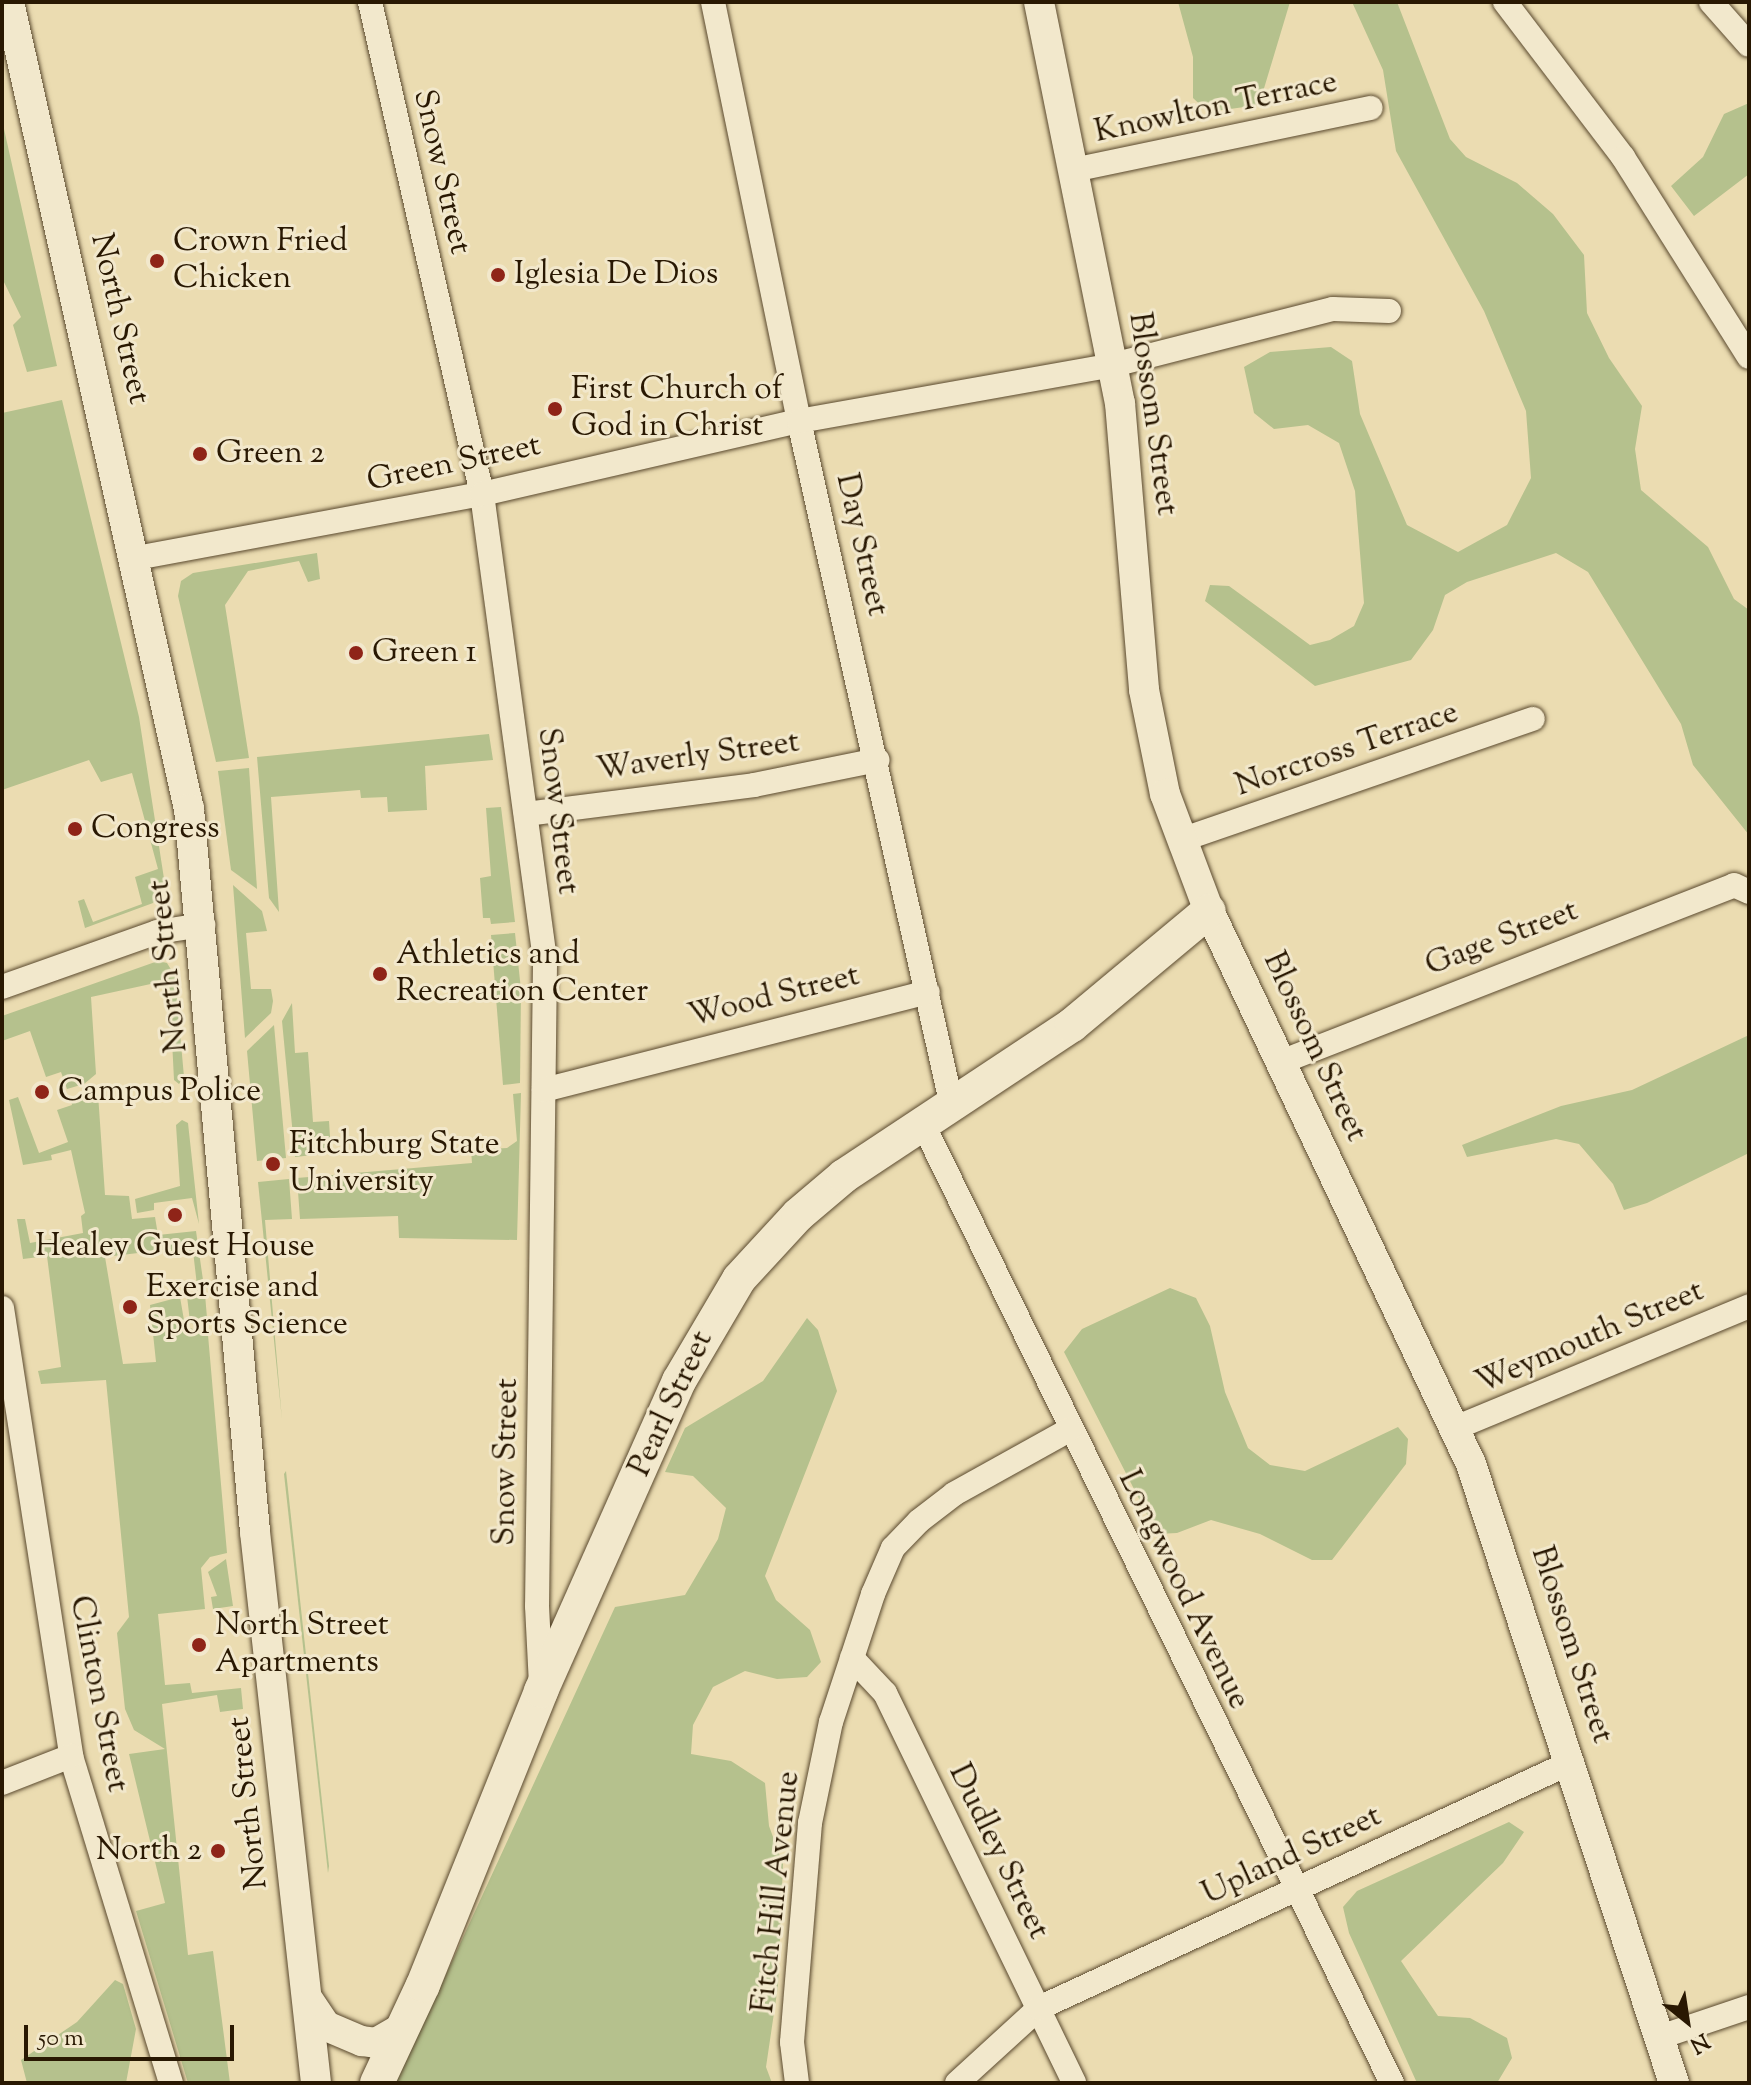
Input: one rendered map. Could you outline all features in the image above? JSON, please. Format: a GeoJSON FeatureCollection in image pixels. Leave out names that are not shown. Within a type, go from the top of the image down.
{"type":"FeatureCollection","features":[{"type":"Feature","properties":{"kind":"main road","name":"Pearl Street"},"geometry":{"type":"LineString","coordinates":[[377,2083],[404,2027],[541,1691],[710,1321],[739,1279],[798,1215],[922,1122],[1072,1025],[1209,911]]}},
{"type":"Feature","properties":{"kind":"street","name":"North Street"},"geometry":{"type":"LineString","coordinates":[[9,2],[174,726],[203,925],[255,1532],[316,2083]]}},
{"type":"Feature","properties":{"kind":"street","name":"Snow Street"},"geometry":{"type":"LineString","coordinates":[[370,2],[482,494],[545,963],[537,1606],[541,1691]]}},
{"type":"Feature","properties":{"kind":"street","name":"Day Street"},"geometry":{"type":"LineString","coordinates":[[713,2],[799,421],[878,760],[951,1102]]}},
{"type":"Feature","properties":{"kind":"street","name":"Blossom Street"},"geometry":{"type":"LineString","coordinates":[[1039,2],[1113,365],[1126,447],[1148,718],[1181,840],[1209,911],[1455,1428],[1480,1488],[1572,1762],[1674,2083]]}},
{"type":"Feature","properties":{"kind":"street"},"geometry":{"type":"LineString","coordinates":[[1505,2],[1623,157],[1749,357]]}},
{"type":"Feature","properties":{"kind":"street"},"geometry":{"type":"LineString","coordinates":[[1711,2],[1749,45]]}},
{"type":"Feature","properties":{"kind":"street","name":"Knowlton Terrace"},"geometry":{"type":"LineString","coordinates":[[1073,170],[1371,108]]}},
{"type":"Feature","properties":{"kind":"street","name":"Green Street"},"geometry":{"type":"LineString","coordinates":[[136,558],[482,494],[799,421],[1113,365],[1333,309],[1389,311]]}},
{"type":"Feature","properties":{"kind":"street","name":"Norcross Terrace"},"geometry":{"type":"LineString","coordinates":[[1181,840],[1533,719]]}},
{"type":"Feature","properties":{"kind":"street","name":"Waverly Street"},"geometry":{"type":"LineString","coordinates":[[526,814],[754,785],[878,760]]}},
{"type":"Feature","properties":{"kind":"street","name":"Gage Street"},"geometry":{"type":"LineString","coordinates":[[1281,1062],[1734,885],[1748,891]]}},
{"type":"Feature","properties":{"kind":"street"},"geometry":{"type":"LineString","coordinates":[[2,987],[157,932],[203,925]]}},
{"type":"Feature","properties":{"kind":"street","name":"Wood Street"},"geometry":{"type":"LineString","coordinates":[[544,1090],[928,992]]}},
{"type":"Feature","properties":{"kind":"street","name":"Longwood Avenue"},"geometry":{"type":"LineString","coordinates":[[922,1122],[1069,1430],[1392,2083]]}},
{"type":"Feature","properties":{"kind":"street","name":"Weymouth Street"},"geometry":{"type":"LineString","coordinates":[[1455,1428],[1749,1306]]}},
{"type":"Feature","properties":{"kind":"street","name":"Clinton Street"},"geometry":{"type":"LineString","coordinates":[[2,1308],[12,1451],[71,1756],[171,2083]]}},
{"type":"Feature","properties":{"kind":"street","name":"Fitch Hill Avenue"},"geometry":{"type":"LineString","coordinates":[[797,2083],[792,2042],[810,1823],[831,1722],[893,1548],[954,1494],[1069,1430]]}},
{"type":"Feature","properties":{"kind":"street","name":"Dudley Street"},"geometry":{"type":"LineString","coordinates":[[852,1658],[885,1693],[1074,2083]]}},
{"type":"Feature","properties":{"kind":"street"},"geometry":{"type":"LineString","coordinates":[[2,1783],[71,1756]]}},
{"type":"Feature","properties":{"kind":"street","name":"Upland Street"},"geometry":{"type":"LineString","coordinates":[[957,2083],[1039,2008],[1572,1762]]}},
{"type":"Feature","properties":{"kind":"street"},"geometry":{"type":"LineString","coordinates":[[309,2001],[326,2026],[362,2041],[376,2043],[404,2027]]}},
{"type":"Feature","properties":{"kind":"street"},"geometry":{"type":"LineString","coordinates":[[1660,2037],[1749,2007]]}},
{"type":"Feature","properties":{"kind":"green space"},"geometry":{"type":"Polygon","coordinates":[[[1178,2],[1290,2],[1259,105],[1208,112],[1193,98],[1193,57],[1178,2]]]}},
{"type":"Feature","properties":{"kind":"green space"},"geometry":{"type":"Polygon","coordinates":[[[1352,2],[1397,2],[1450,139],[1466,157],[1517,183],[1553,214],[1584,255],[1587,313],[1609,358],[1642,406],[1635,449],[1641,490],[1708,547],[1734,599],[1749,610],[1749,835],[1693,765],[1681,724],[1588,572],[1556,553],[1467,582],[1445,595],[1433,630],[1411,660],[1315,686],[1205,601],[1210,585],[1229,586],[1310,645],[1330,640],[1354,626],[1364,603],[1355,491],[1339,443],[1308,425],[1274,429],[1254,413],[1244,367],[1270,352],[1331,347],[1352,361],[1360,414],[1407,525],[1458,552],[1507,525],[1531,478],[1526,411],[1484,311],[1396,151],[1383,70],[1352,2]]]}},
{"type":"Feature","properties":{"kind":"green space"},"geometry":{"type":"Polygon","coordinates":[[[1749,103],[1749,174],[1694,216],[1671,186],[1703,157],[1724,114],[1749,103]]]}},
{"type":"Feature","properties":{"kind":"green space"},"geometry":{"type":"Polygon","coordinates":[[[2,120],[57,366],[27,372],[13,325],[21,317],[2,278],[2,120]]]}},
{"type":"Feature","properties":{"kind":"green space"},"geometry":{"type":"Polygon","coordinates":[[[62,400],[139,717],[165,885],[153,903],[85,928],[78,901],[84,899],[93,922],[142,904],[135,877],[158,869],[132,773],[101,782],[89,760],[2,790],[2,413],[62,400]]]}},
{"type":"Feature","properties":{"kind":"green space"},"geometry":{"type":"Polygon","coordinates":[[[317,553],[320,579],[308,582],[299,561],[248,571],[225,605],[249,758],[216,762],[178,596],[181,581],[193,573],[317,553]]]}},
{"type":"Feature","properties":{"kind":"green space"},"geometry":{"type":"Polygon","coordinates":[[[489,734],[493,760],[425,766],[427,810],[388,812],[387,797],[361,798],[360,790],[271,797],[279,912],[269,898],[257,757],[489,734]]]}},
{"type":"Feature","properties":{"kind":"green space"},"geometry":{"type":"Polygon","coordinates":[[[249,768],[257,889],[231,870],[218,771],[249,768]]]}},
{"type":"Feature","properties":{"kind":"green space"},"geometry":{"type":"Polygon","coordinates":[[[501,807],[515,922],[491,924],[490,918],[483,918],[480,878],[491,876],[486,808],[501,807]]]}},
{"type":"Feature","properties":{"kind":"green space"},"geometry":{"type":"Polygon","coordinates":[[[233,885],[262,911],[267,931],[246,933],[251,989],[271,989],[273,1001],[271,1013],[245,1038],[233,885]]]}},
{"type":"Feature","properties":{"kind":"green space"},"geometry":{"type":"Polygon","coordinates":[[[515,933],[521,990],[520,1083],[503,1085],[491,935],[515,933]]]}},
{"type":"Feature","properties":{"kind":"green space"},"geometry":{"type":"Polygon","coordinates":[[[158,961],[167,963],[175,976],[184,1077],[179,1084],[174,1080],[169,980],[91,997],[96,1074],[84,1084],[67,1089],[61,1072],[46,1077],[30,1031],[2,1041],[2,1016],[158,961]]]}},
{"type":"Feature","properties":{"kind":"green space"},"geometry":{"type":"Polygon","coordinates":[[[292,1003],[295,1053],[308,1052],[313,1122],[329,1121],[331,1153],[295,1157],[282,1021],[292,1003]]]}},
{"type":"Feature","properties":{"kind":"green space"},"geometry":{"type":"Polygon","coordinates":[[[274,1025],[286,1158],[257,1161],[247,1051],[274,1025]]]}},
{"type":"Feature","properties":{"kind":"green space"},"geometry":{"type":"Polygon","coordinates":[[[1749,1035],[1749,1153],[1647,1203],[1624,1210],[1613,1184],[1579,1144],[1556,1139],[1467,1157],[1462,1145],[1561,1106],[1632,1090],[1749,1035]]]}},
{"type":"Feature","properties":{"kind":"green space"},"geometry":{"type":"Polygon","coordinates":[[[521,1093],[517,1240],[399,1238],[398,1216],[300,1219],[297,1178],[472,1163],[471,1150],[507,1148],[517,1141],[513,1094],[521,1093]]]}},
{"type":"Feature","properties":{"kind":"green space"},"geometry":{"type":"Polygon","coordinates":[[[98,1094],[105,1195],[129,1196],[132,1219],[155,1217],[158,1235],[196,1231],[205,1294],[208,1330],[200,1330],[190,1322],[187,1296],[198,1294],[193,1251],[172,1254],[171,1249],[105,1257],[123,1364],[156,1362],[150,1305],[180,1297],[185,1326],[208,1335],[227,1553],[210,1557],[201,1568],[205,1609],[158,1614],[165,1685],[190,1683],[192,1693],[241,1688],[243,1709],[220,1712],[217,1695],[162,1704],[188,1955],[213,1951],[230,2083],[188,2083],[136,1911],[165,1903],[129,1754],[165,1749],[134,1730],[125,1709],[117,1633],[129,1617],[106,1380],[41,1384],[38,1371],[61,1367],[47,1256],[23,1259],[17,1219],[25,1219],[30,1243],[83,1233],[81,1216],[85,1213],[71,1150],[51,1155],[52,1160],[23,1165],[9,1100],[18,1097],[39,1153],[68,1142],[57,1110],[72,1105],[71,1100],[98,1094]]]}},
{"type":"Feature","properties":{"kind":"green space"},"geometry":{"type":"Polygon","coordinates":[[[182,1120],[188,1123],[199,1224],[192,1198],[154,1203],[154,1210],[137,1213],[135,1199],[180,1186],[176,1125],[182,1120]]]}},
{"type":"Feature","properties":{"kind":"green space"},"geometry":{"type":"Polygon","coordinates":[[[289,1179],[292,1219],[265,1220],[282,1420],[258,1182],[289,1179]]]}},
{"type":"Feature","properties":{"kind":"green space"},"geometry":{"type":"Polygon","coordinates":[[[1170,1288],[1196,1298],[1210,1326],[1225,1392],[1248,1448],[1270,1465],[1305,1471],[1398,1427],[1408,1439],[1406,1464],[1332,1560],[1312,1560],[1260,1534],[1211,1520],[1177,1533],[1157,1534],[1064,1352],[1082,1329],[1170,1288]]]}},
{"type":"Feature","properties":{"kind":"green space"},"geometry":{"type":"Polygon","coordinates":[[[807,1318],[818,1330],[837,1391],[765,1576],[776,1600],[810,1630],[821,1662],[807,1677],[777,1679],[745,1671],[713,1687],[693,1725],[691,1754],[731,1761],[765,1783],[769,1826],[783,1864],[778,1986],[766,2067],[772,2083],[396,2083],[615,1607],[685,1595],[718,1539],[726,1508],[693,1476],[665,1472],[685,1428],[763,1381],[807,1318]]]}},
{"type":"Feature","properties":{"kind":"green space"},"geometry":{"type":"Polygon","coordinates":[[[286,1471],[329,1866],[328,1873],[284,1474],[286,1471]]]}},
{"type":"Feature","properties":{"kind":"green space"},"geometry":{"type":"Polygon","coordinates":[[[226,1559],[233,1606],[213,1609],[211,1597],[217,1596],[208,1572],[226,1559]]]}},
{"type":"Feature","properties":{"kind":"green space"},"geometry":{"type":"Polygon","coordinates":[[[1509,1822],[1524,1832],[1503,1863],[1401,1961],[1438,2016],[1470,2018],[1507,2038],[1512,2058],[1497,2083],[1417,2083],[1349,1933],[1343,1907],[1357,1891],[1509,1822]]]}},
{"type":"Feature","properties":{"kind":"green space"},"geometry":{"type":"Polygon","coordinates":[[[115,1980],[123,1984],[136,2029],[126,2083],[27,2083],[21,2060],[77,2022],[115,1980]]]}},
{"type":"Feature","properties":{"kind":"place","name":"Crown Fried Chicken"},"geometry":{"type":"Point","coordinates":[157,261]}},
{"type":"Feature","properties":{"kind":"place","name":"Iglesia De Dios"},"geometry":{"type":"Point","coordinates":[498,275]}},
{"type":"Feature","properties":{"kind":"place","name":"First Church of God in Christ"},"geometry":{"type":"Point","coordinates":[555,409]}},
{"type":"Feature","properties":{"kind":"place","name":"Green 2"},"geometry":{"type":"Point","coordinates":[200,454]}},
{"type":"Feature","properties":{"kind":"place","name":"Green 1"},"geometry":{"type":"Point","coordinates":[356,653]}},
{"type":"Feature","properties":{"kind":"place","name":"Congress"},"geometry":{"type":"Point","coordinates":[75,829]}},
{"type":"Feature","properties":{"kind":"place","name":"Athletics and Recreation Center"},"geometry":{"type":"Point","coordinates":[380,974]}},
{"type":"Feature","properties":{"kind":"place","name":"Campus Police"},"geometry":{"type":"Point","coordinates":[42,1092]}},
{"type":"Feature","properties":{"kind":"place","name":"Fitchburg State University"},"geometry":{"type":"Point","coordinates":[273,1164]}},
{"type":"Feature","properties":{"kind":"place","name":"Healey Guest House"},"geometry":{"type":"Point","coordinates":[175,1215]}},
{"type":"Feature","properties":{"kind":"place","name":"Exercise and Sports Science"},"geometry":{"type":"Point","coordinates":[130,1307]}},
{"type":"Feature","properties":{"kind":"place","name":"North Street Apartments"},"geometry":{"type":"Point","coordinates":[199,1645]}},
{"type":"Feature","properties":{"kind":"place","name":"North 2"},"geometry":{"type":"Point","coordinates":[218,1851]}}]}
